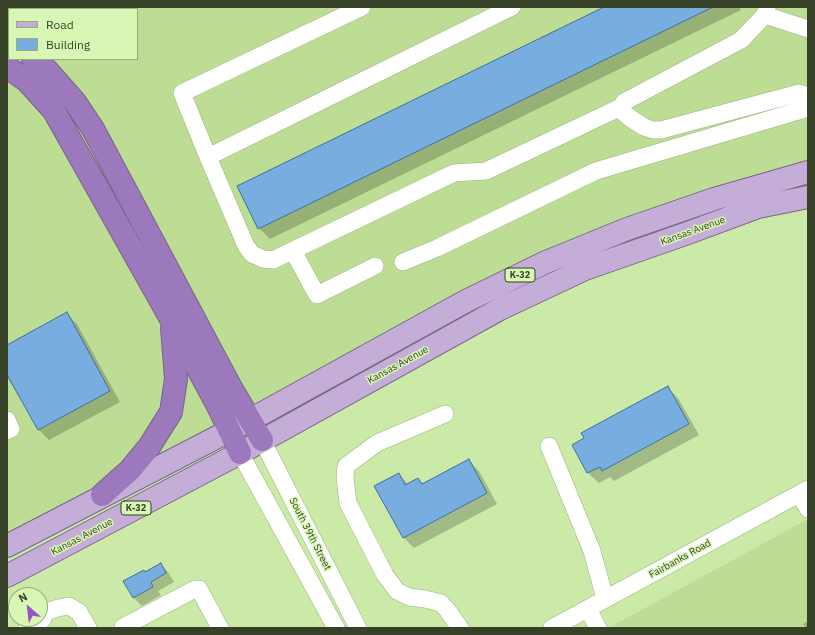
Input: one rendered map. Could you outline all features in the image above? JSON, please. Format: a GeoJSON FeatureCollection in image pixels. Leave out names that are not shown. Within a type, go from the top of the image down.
{"type":"FeatureCollection","features":[{"type":"Feature","properties":{"kind":"highway"},"geometry":{"type":"LineString","coordinates":[[34,60],[45,68],[75,102],[93,129],[230,386],[262,440]]}},
{"type":"Feature","properties":{"kind":"highway"},"geometry":{"type":"LineString","coordinates":[[7,67],[27,81],[54,111],[171,319],[230,430],[240,453]]}},
{"type":"Feature","properties":{"kind":"highway"},"geometry":{"type":"LineString","coordinates":[[102,496],[130,470],[149,447],[171,412],[176,379],[171,319]]}},
{"type":"Feature","properties":{"kind":"main road","name":"K-32"},"geometry":{"type":"LineString","coordinates":[[7,546],[250,420],[466,301],[546,262],[627,229],[714,198],[808,172]]}},
{"type":"Feature","properties":{"kind":"main road","name":"Kansas Avenue"},"geometry":{"type":"LineString","coordinates":[[7,576],[240,453],[500,309],[585,268],[688,233],[758,207],[808,197]]}},
{"type":"Feature","properties":{"kind":"street"},"geometry":{"type":"LineString","coordinates":[[362,7],[182,93],[246,246],[252,254],[263,259],[273,260],[293,251],[454,173],[486,171],[624,111]]}},
{"type":"Feature","properties":{"kind":"street"},"geometry":{"type":"LineString","coordinates":[[208,157],[512,7]]}},
{"type":"Feature","properties":{"kind":"street"},"geometry":{"type":"LineString","coordinates":[[808,29],[766,11],[741,40],[624,102],[624,111],[644,128],[661,130],[799,93],[808,98]]}},
{"type":"Feature","properties":{"kind":"street"},"geometry":{"type":"LineString","coordinates":[[403,262],[437,248],[596,171],[808,108]]}},
{"type":"Feature","properties":{"kind":"street"},"geometry":{"type":"LineString","coordinates":[[293,251],[317,295],[375,266]]}},
{"type":"Feature","properties":{"kind":"street"},"geometry":{"type":"LineString","coordinates":[[445,414],[378,443],[346,466],[345,478],[348,503],[385,575],[398,590],[410,597],[441,603],[448,610],[460,628]]}},
{"type":"Feature","properties":{"kind":"street"},"geometry":{"type":"LineString","coordinates":[[7,420],[12,429],[7,431]]}},
{"type":"Feature","properties":{"kind":"street","name":"South 39th Street"},"geometry":{"type":"LineString","coordinates":[[262,440],[358,628]]}},
{"type":"Feature","properties":{"kind":"street"},"geometry":{"type":"LineString","coordinates":[[549,446],[592,551],[606,600]]}},
{"type":"Feature","properties":{"kind":"street"},"geometry":{"type":"LineString","coordinates":[[240,453],[336,628]]}},
{"type":"Feature","properties":{"kind":"street"},"geometry":{"type":"LineString","coordinates":[[803,491],[808,509]]}},
{"type":"Feature","properties":{"kind":"street","name":"Fairbanks Road"},"geometry":{"type":"LineString","coordinates":[[552,628],[606,600],[803,491]]}},
{"type":"Feature","properties":{"kind":"street"},"geometry":{"type":"LineString","coordinates":[[123,627],[195,589],[199,589],[220,628]]}},
{"type":"Feature","properties":{"kind":"street"},"geometry":{"type":"LineString","coordinates":[[48,612],[69,606],[78,612],[88,628]]}},
{"type":"Feature","properties":{"kind":"street"},"geometry":{"type":"LineString","coordinates":[[588,609],[598,628]]}},
{"type":"Feature","properties":{"kind":"shaded area"},"geometry":{"type":"Polygon","coordinates":[[[7,7],[808,7],[808,172],[627,229],[7,547],[7,7]]]}},
{"type":"Feature","properties":{"kind":"shaded area"},"geometry":{"type":"Polygon","coordinates":[[[808,519],[808,628],[613,628],[612,626],[808,519]]]}},
{"type":"Feature","properties":{"kind":"building"},"geometry":{"type":"Polygon","coordinates":[[[604,7],[713,7],[258,229],[237,186],[604,7]]]}},
{"type":"Feature","properties":{"kind":"building"},"geometry":{"type":"Polygon","coordinates":[[[67,312],[110,391],[38,430],[7,375],[7,345],[67,312]]]}},
{"type":"Feature","properties":{"kind":"building"},"geometry":{"type":"Polygon","coordinates":[[[668,386],[689,424],[602,471],[600,467],[587,473],[572,445],[584,438],[581,433],[668,386]]]}},
{"type":"Feature","properties":{"kind":"building"},"geometry":{"type":"Polygon","coordinates":[[[469,459],[487,493],[403,538],[374,486],[399,473],[405,485],[418,478],[422,484],[469,459]]]}},
{"type":"Feature","properties":{"kind":"building"},"geometry":{"type":"Polygon","coordinates":[[[161,563],[166,573],[151,582],[153,587],[133,598],[123,581],[144,570],[145,572],[161,563]]]}}]}
